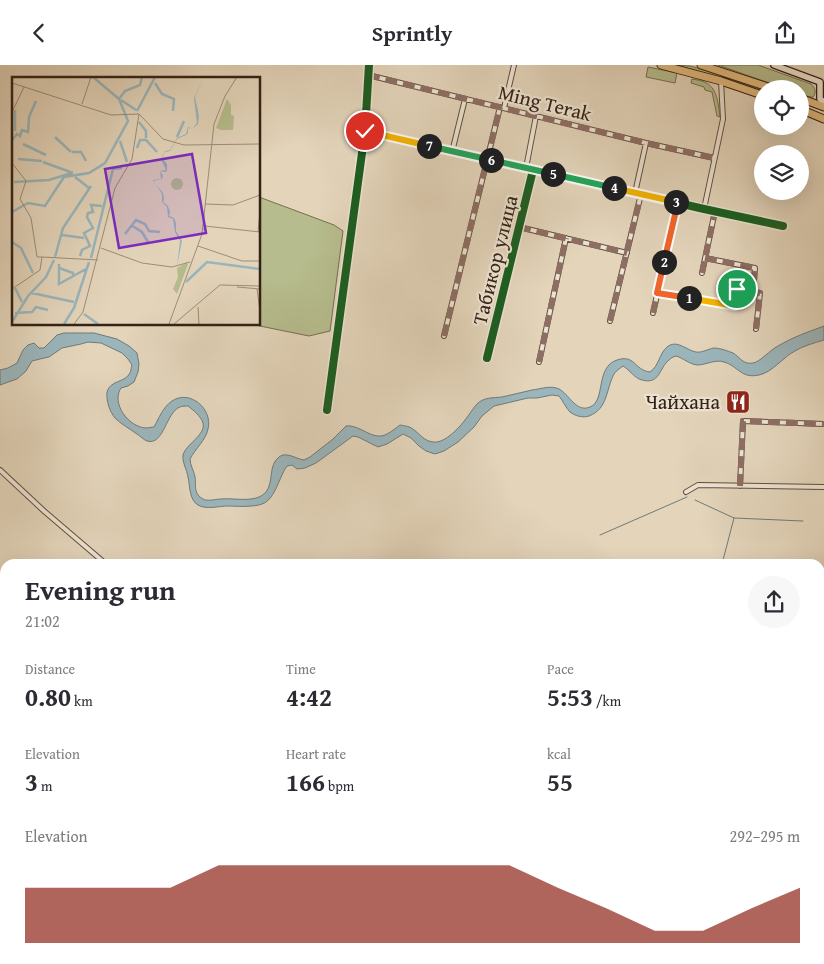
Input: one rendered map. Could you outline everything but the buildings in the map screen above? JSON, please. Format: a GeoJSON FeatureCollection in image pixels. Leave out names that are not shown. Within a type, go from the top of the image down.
{"type":"FeatureCollection","features":[{"type":"Feature","properties":{"kind":"highway"},"geometry":{"type":"LineString","coordinates":[[661,65],[721,81],[754,92]]}},
{"type":"Feature","properties":{"kind":"highway"},"geometry":{"type":"LineString","coordinates":[[701,65],[754,82]]}},
{"type":"Feature","properties":{"kind":"highway"},"geometry":{"type":"LineString","coordinates":[[810,102],[824,107]]}},
{"type":"Feature","properties":{"kind":"highway"},"geometry":{"type":"LineString","coordinates":[[809,113],[824,119]]}},
{"type":"Feature","properties":{"kind":"main road"},"geometry":{"type":"LineString","coordinates":[[774,65],[822,83],[822,100],[810,102]]}},
{"type":"Feature","properties":{"kind":"street"},"geometry":{"type":"LineString","coordinates":[[327,410],[365,131],[369,65]]}},
{"type":"Feature","properties":{"kind":"street"},"geometry":{"type":"LineString","coordinates":[[444,336],[488,159],[514,65]]}},
{"type":"Feature","properties":{"kind":"street","name":"Ming Terak"},"geometry":{"type":"LineString","coordinates":[[368,75],[714,158]]}},
{"type":"Feature","properties":{"kind":"street"},"geometry":{"type":"LineString","coordinates":[[704,209],[723,119],[721,81]]}},
{"type":"Feature","properties":{"kind":"street"},"geometry":{"type":"LineString","coordinates":[[452,152],[465,99]]}},
{"type":"Feature","properties":{"kind":"street"},"geometry":{"type":"LineString","coordinates":[[526,168],[536,116]]}},
{"type":"Feature","properties":{"kind":"street"},"geometry":{"type":"LineString","coordinates":[[365,131],[704,209],[784,225]]}},
{"type":"Feature","properties":{"kind":"street"},"geometry":{"type":"LineString","coordinates":[[635,193],[646,143]]}},
{"type":"Feature","properties":{"kind":"street","name":"Табикор улица"},"geometry":{"type":"LineString","coordinates":[[487,358],[534,169]]}},
{"type":"Feature","properties":{"kind":"street"},"geometry":{"type":"LineString","coordinates":[[610,321],[641,194]]}},
{"type":"Feature","properties":{"kind":"street"},"geometry":{"type":"LineString","coordinates":[[653,313],[678,202]]}},
{"type":"Feature","properties":{"kind":"street"},"geometry":{"type":"LineString","coordinates":[[702,273],[715,211]]}},
{"type":"Feature","properties":{"kind":"street"},"geometry":{"type":"LineString","coordinates":[[519,227],[627,253]]}},
{"type":"Feature","properties":{"kind":"street"},"geometry":{"type":"LineString","coordinates":[[539,362],[566,238]]}},
{"type":"Feature","properties":{"kind":"street"},"geometry":{"type":"LineString","coordinates":[[705,258],[755,268],[753,292]]}},
{"type":"Feature","properties":{"kind":"street"},"geometry":{"type":"LineString","coordinates":[[657,293],[735,306],[737,289],[760,293],[756,329]]}},
{"type":"Feature","properties":{"kind":"street"},"geometry":{"type":"LineString","coordinates":[[740,486],[743,421],[824,424]]}},
{"type":"Feature","properties":{"kind":"street"},"geometry":{"type":"LineString","coordinates":[[0,471],[100,559]]}},
{"type":"Feature","properties":{"kind":"street"},"geometry":{"type":"LineString","coordinates":[[686,491],[698,485],[824,487]]}},
{"type":"Feature","properties":{"kind":"green space"},"geometry":{"type":"Polygon","coordinates":[[[676,65],[690,66],[740,80],[754,86],[754,88],[676,65]]]}},
{"type":"Feature","properties":{"kind":"green space"},"geometry":{"type":"Polygon","coordinates":[[[718,65],[758,65],[800,80],[760,80],[718,65]]]}},
{"type":"Feature","properties":{"kind":"green space"},"geometry":{"type":"Polygon","coordinates":[[[648,67],[677,73],[675,83],[646,77],[648,67]]]}},
{"type":"Feature","properties":{"kind":"green space"},"geometry":{"type":"Polygon","coordinates":[[[692,79],[709,84],[715,92],[720,117],[717,116],[712,92],[691,83],[692,79]]]}},
{"type":"Feature","properties":{"kind":"green space"},"geometry":{"type":"Polygon","coordinates":[[[809,83],[815,92],[813,97],[810,97],[809,83]]]}},
{"type":"Feature","properties":{"kind":"green space"},"geometry":{"type":"Polygon","coordinates":[[[260,197],[334,225],[343,231],[330,331],[309,336],[255,325],[260,325],[260,197]]]}},
{"type":"Feature","properties":{"kind":"water"},"geometry":{"type":"Polygon","coordinates":[[[824,326],[824,340],[798,349],[769,371],[759,375],[744,374],[724,362],[717,361],[697,365],[676,356],[666,363],[656,378],[648,381],[634,376],[623,366],[614,374],[600,409],[589,416],[577,416],[567,409],[559,396],[552,395],[528,398],[494,406],[458,442],[444,451],[435,454],[426,451],[411,438],[403,434],[378,447],[353,436],[316,463],[305,468],[297,469],[292,465],[287,466],[270,498],[266,502],[255,506],[205,507],[195,503],[190,492],[183,455],[202,432],[202,420],[188,406],[181,407],[171,415],[157,439],[147,441],[115,418],[109,406],[107,392],[111,385],[128,376],[132,365],[122,353],[101,343],[88,342],[62,348],[49,357],[32,361],[26,371],[17,379],[0,385],[0,370],[17,363],[23,350],[28,345],[34,343],[39,348],[44,348],[57,335],[64,333],[94,333],[117,339],[137,353],[139,364],[134,382],[121,388],[118,394],[120,407],[128,419],[139,427],[154,427],[169,403],[179,398],[193,399],[204,408],[209,422],[205,437],[190,459],[197,494],[205,500],[252,499],[266,492],[270,483],[273,464],[279,457],[288,455],[304,460],[333,439],[346,426],[382,436],[400,425],[409,427],[427,440],[438,442],[448,437],[461,425],[477,404],[486,399],[553,387],[563,391],[577,405],[585,408],[590,407],[595,404],[598,398],[606,369],[617,360],[628,359],[645,371],[650,372],[655,367],[664,350],[674,344],[696,352],[714,348],[721,349],[733,353],[744,362],[753,363],[784,343],[824,326]]]}},
{"type":"Feature","properties":{"kind":"waterway"},"geometry":{"type":"LineString","coordinates":[[600,535],[687,497]]}},
{"type":"Feature","properties":{"kind":"waterway"},"geometry":{"type":"LineString","coordinates":[[695,500],[734,518],[803,521]]}},
{"type":"Feature","properties":{"kind":"waterway"},"geometry":{"type":"LineString","coordinates":[[723,559],[734,518]]}},
{"type":"Feature","properties":{"kind":"marked path"},"geometry":{"type":"LineString","coordinates":[[368,75],[714,158]]}},
{"type":"Feature","properties":{"kind":"marked path"},"geometry":{"type":"LineString","coordinates":[[444,336],[500,107]]}},
{"type":"Feature","properties":{"kind":"marked path"},"geometry":{"type":"LineString","coordinates":[[610,321],[641,194]]}},
{"type":"Feature","properties":{"kind":"marked path"},"geometry":{"type":"LineString","coordinates":[[653,313],[678,202]]}},
{"type":"Feature","properties":{"kind":"marked path"},"geometry":{"type":"LineString","coordinates":[[702,273],[715,211]]}},
{"type":"Feature","properties":{"kind":"marked path"},"geometry":{"type":"LineString","coordinates":[[519,227],[627,253]]}},
{"type":"Feature","properties":{"kind":"marked path"},"geometry":{"type":"LineString","coordinates":[[539,362],[566,238]]}},
{"type":"Feature","properties":{"kind":"marked path"},"geometry":{"type":"LineString","coordinates":[[705,258],[755,268],[753,292]]}},
{"type":"Feature","properties":{"kind":"marked path"},"geometry":{"type":"LineString","coordinates":[[657,293],[735,306],[737,289],[760,293],[756,329]]}},
{"type":"Feature","properties":{"kind":"marked path"},"geometry":{"type":"LineString","coordinates":[[740,486],[743,421],[824,424]]}},
{"type":"Feature","properties":{"kind":"cycle path"},"geometry":{"type":"LineString","coordinates":[[327,410],[365,131],[369,65]]}},
{"type":"Feature","properties":{"kind":"cycle path"},"geometry":{"type":"LineString","coordinates":[[365,131],[783,226]]}},
{"type":"Feature","properties":{"kind":"cycle path"},"geometry":{"type":"LineString","coordinates":[[487,358],[533,170]]}},
{"type":"Feature","properties":{"kind":"place","name":"Чайхана"},"geometry":{"type":"Point","coordinates":[738,402]}},
{"type":"Feature","properties":{"kind":"route"},"geometry":{"type":"LineString","coordinates":[[365,131],[678,202],[657,293],[735,306],[737,289]]}}]}
